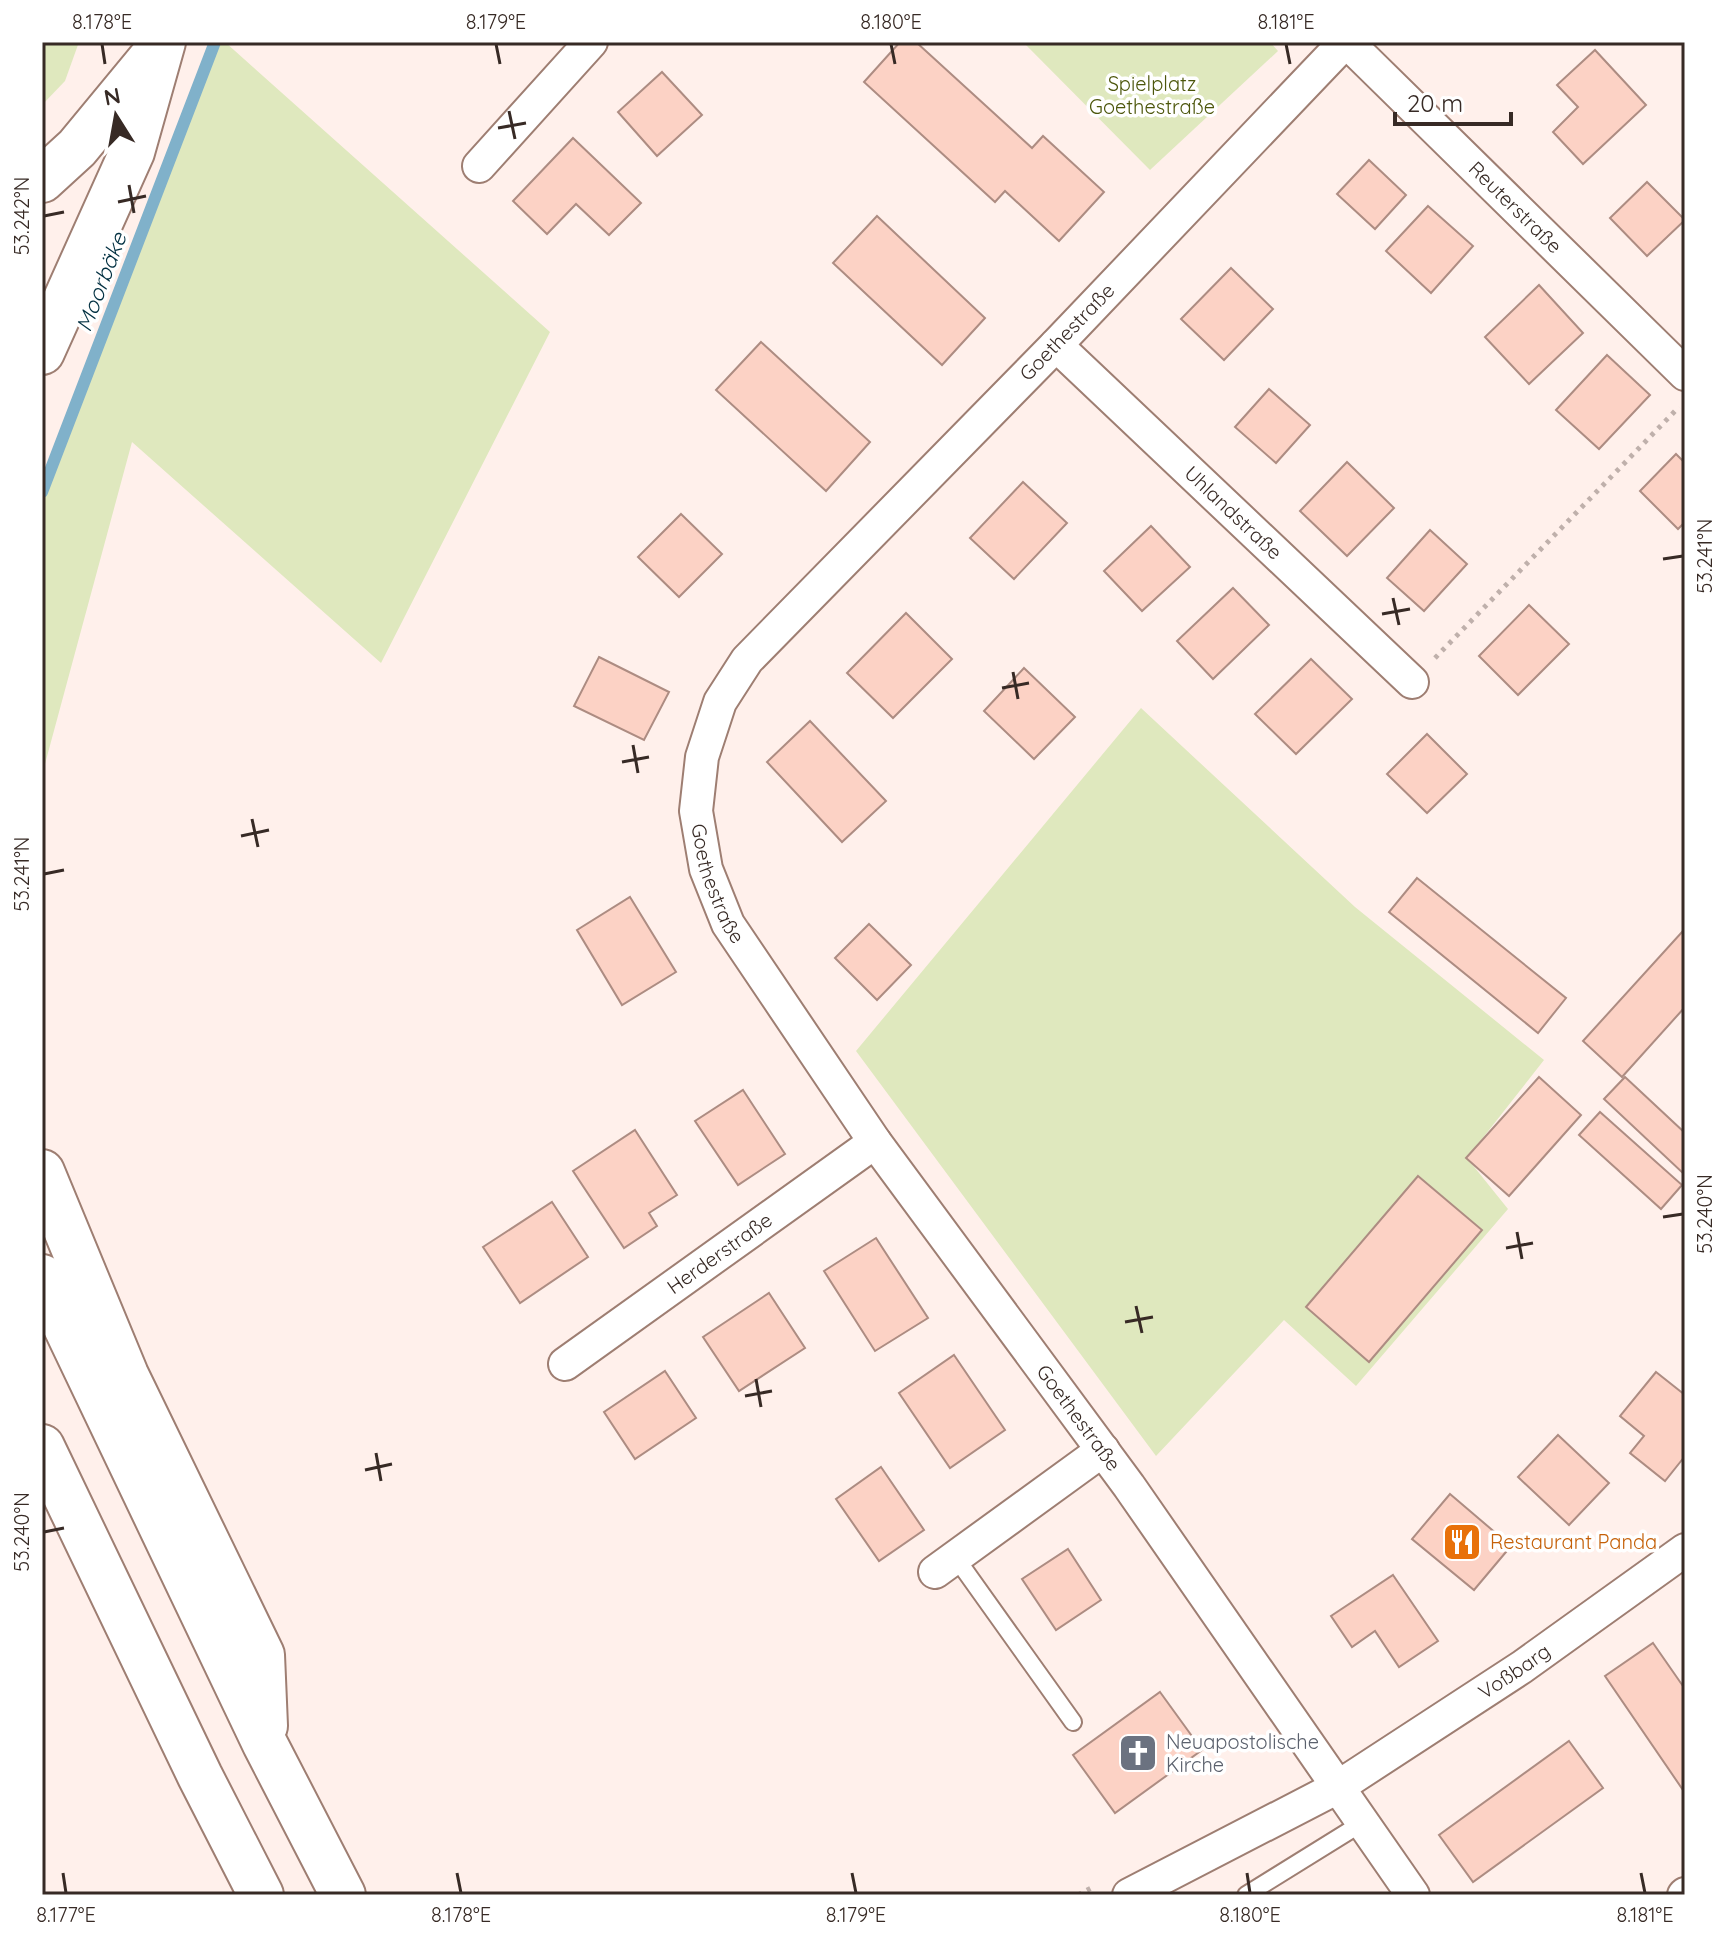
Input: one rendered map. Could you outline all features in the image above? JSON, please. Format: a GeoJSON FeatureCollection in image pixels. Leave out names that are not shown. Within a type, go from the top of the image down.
{"type":"FeatureCollection","features":[{"type":"Feature","properties":{"kind":"highway"},"geometry":{"type":"LineString","coordinates":[[42,180],[77,148],[162,43]]}},
{"type":"Feature","properties":{"kind":"highway"},"geometry":{"type":"LineString","coordinates":[[42,352],[132,152],[162,43]]}},
{"type":"Feature","properties":{"kind":"highway"},"geometry":{"type":"LineString","coordinates":[[42,1172],[126,1375],[262,1655],[265,1744]]}},
{"type":"Feature","properties":{"kind":"highway"},"geometry":{"type":"LineString","coordinates":[[42,1277],[265,1744],[343,1895]]}},
{"type":"Feature","properties":{"kind":"highway"},"geometry":{"type":"LineString","coordinates":[[42,1447],[200,1776],[261,1895]]}},
{"type":"Feature","properties":{"kind":"street"},"geometry":{"type":"LineString","coordinates":[[479,166],[591,42]]}},
{"type":"Feature","properties":{"kind":"street","name":"Goethestraße"},"geometry":{"type":"LineString","coordinates":[[1346,42],[1056,345],[747,660],[720,702],[702,757],[696,811],[706,869],[728,924],[875,1142],[1103,1450],[1413,1895]]}},
{"type":"Feature","properties":{"kind":"street","name":"Reuterstraße"},"geometry":{"type":"LineString","coordinates":[[1346,42],[1685,374]]}},
{"type":"Feature","properties":{"kind":"street","name":"Uhlandstraße"},"geometry":{"type":"LineString","coordinates":[[1056,345],[1412,682]]}},
{"type":"Feature","properties":{"kind":"street","name":"Herderstraße"},"geometry":{"type":"LineString","coordinates":[[565,1364],[875,1142]]}},
{"type":"Feature","properties":{"kind":"street"},"geometry":{"type":"LineString","coordinates":[[946,1565],[1103,1450]]}},
{"type":"Feature","properties":{"kind":"street","name":"Voßbarg"},"geometry":{"type":"LineString","coordinates":[[1129,1895],[1338,1787],[1522,1667],[1685,1550]]}},
{"type":"Feature","properties":{"kind":"lane"},"geometry":{"type":"LineString","coordinates":[[946,1565],[1073,1722]]}},
{"type":"Feature","properties":{"kind":"lane"},"geometry":{"type":"LineString","coordinates":[[1246,1895],[1362,1823]]}},
{"type":"Feature","properties":{"kind":"path"},"geometry":{"type":"LineString","coordinates":[[1412,682],[1685,400]]}},
{"type":"Feature","properties":{"kind":"green space"},"geometry":{"type":"Polygon","coordinates":[[[42,42],[79,42],[65,81],[42,105],[42,42]]]}},
{"type":"Feature","properties":{"kind":"green space"},"geometry":{"type":"Polygon","coordinates":[[[215,42],[225,42],[550,332],[381,663],[132,442],[42,775],[42,492],[215,42]]]}},
{"type":"Feature","properties":{"kind":"green space","name":"Spielplatz Goethestraße"},"geometry":{"type":"Polygon","coordinates":[[[1023,42],[1270,42],[1278,51],[1150,170],[1023,42]]]}},
{"type":"Feature","properties":{"kind":"green space"},"geometry":{"type":"Polygon","coordinates":[[[1141,708],[1355,907],[1544,1060],[1467,1158],[1508,1209],[1356,1386],[1284,1320],[1156,1456],[856,1051],[1141,708]]]}},
{"type":"Feature","properties":{"kind":"building"},"geometry":{"type":"Polygon","coordinates":[[[900,42],[916,42],[1032,148],[1043,136],[1104,192],[1059,241],[1005,191],[995,202],[864,82],[900,42]]]}},
{"type":"Feature","properties":{"kind":"building"},"geometry":{"type":"Polygon","coordinates":[[[1595,50],[1646,105],[1583,164],[1553,132],[1578,107],[1557,85],[1595,50]]]}},
{"type":"Feature","properties":{"kind":"building"},"geometry":{"type":"Polygon","coordinates":[[[662,72],[702,115],[657,156],[618,112],[662,72]]]}},
{"type":"Feature","properties":{"kind":"building"},"geometry":{"type":"Polygon","coordinates":[[[573,138],[641,203],[609,235],[576,204],[547,234],[513,201],[573,138]]]}},
{"type":"Feature","properties":{"kind":"building"},"geometry":{"type":"Polygon","coordinates":[[[1369,160],[1406,195],[1375,229],[1337,194],[1369,160]]]}},
{"type":"Feature","properties":{"kind":"building"},"geometry":{"type":"Polygon","coordinates":[[[1647,182],[1685,220],[1647,256],[1610,218],[1647,182]]]}},
{"type":"Feature","properties":{"kind":"building"},"geometry":{"type":"Polygon","coordinates":[[[1428,206],[1473,246],[1431,293],[1386,251],[1428,206]]]}},
{"type":"Feature","properties":{"kind":"building"},"geometry":{"type":"Polygon","coordinates":[[[877,216],[985,318],[942,365],[833,263],[877,216]]]}},
{"type":"Feature","properties":{"kind":"building"},"geometry":{"type":"Polygon","coordinates":[[[1231,268],[1273,309],[1224,360],[1181,319],[1231,268]]]}},
{"type":"Feature","properties":{"kind":"building"},"geometry":{"type":"Polygon","coordinates":[[[1539,285],[1583,333],[1529,384],[1485,337],[1539,285]]]}},
{"type":"Feature","properties":{"kind":"building"},"geometry":{"type":"Polygon","coordinates":[[[761,342],[870,442],[826,491],[716,390],[761,342]]]}},
{"type":"Feature","properties":{"kind":"building"},"geometry":{"type":"Polygon","coordinates":[[[1607,355],[1650,395],[1599,449],[1556,410],[1607,355]]]}},
{"type":"Feature","properties":{"kind":"building"},"geometry":{"type":"Polygon","coordinates":[[[1269,389],[1310,425],[1276,463],[1235,427],[1269,389]]]}},
{"type":"Feature","properties":{"kind":"building"},"geometry":{"type":"Polygon","coordinates":[[[1676,454],[1685,463],[1685,522],[1678,529],[1640,491],[1676,454]]]}},
{"type":"Feature","properties":{"kind":"building"},"geometry":{"type":"Polygon","coordinates":[[[1347,462],[1394,508],[1347,556],[1300,511],[1347,462]]]}},
{"type":"Feature","properties":{"kind":"building"},"geometry":{"type":"Polygon","coordinates":[[[1023,482],[1067,523],[1014,579],[970,538],[1023,482]]]}},
{"type":"Feature","properties":{"kind":"building"},"geometry":{"type":"Polygon","coordinates":[[[681,514],[722,554],[679,597],[638,557],[681,514]]]}},
{"type":"Feature","properties":{"kind":"building"},"geometry":{"type":"Polygon","coordinates":[[[1151,526],[1190,567],[1142,611],[1104,571],[1151,526]]]}},
{"type":"Feature","properties":{"kind":"building"},"geometry":{"type":"Polygon","coordinates":[[[1430,530],[1467,564],[1424,611],[1387,578],[1430,530]]]}},
{"type":"Feature","properties":{"kind":"building"},"geometry":{"type":"Polygon","coordinates":[[[1233,588],[1269,625],[1213,679],[1177,641],[1233,588]]]}},
{"type":"Feature","properties":{"kind":"building"},"geometry":{"type":"Polygon","coordinates":[[[1529,605],[1569,644],[1518,695],[1479,656],[1529,605]]]}},
{"type":"Feature","properties":{"kind":"building"},"geometry":{"type":"Polygon","coordinates":[[[906,613],[952,659],[893,718],[847,673],[906,613]]]}},
{"type":"Feature","properties":{"kind":"building"},"geometry":{"type":"Polygon","coordinates":[[[599,657],[669,692],[644,740],[574,706],[599,657]]]}},
{"type":"Feature","properties":{"kind":"building"},"geometry":{"type":"Polygon","coordinates":[[[1311,659],[1352,699],[1296,754],[1255,714],[1311,659]]]}},
{"type":"Feature","properties":{"kind":"building"},"geometry":{"type":"Polygon","coordinates":[[[1024,668],[1075,717],[1034,759],[984,711],[1024,668]]]}},
{"type":"Feature","properties":{"kind":"building"},"geometry":{"type":"Polygon","coordinates":[[[810,721],[886,801],[842,842],[767,762],[810,721]]]}},
{"type":"Feature","properties":{"kind":"building"},"geometry":{"type":"Polygon","coordinates":[[[1427,734],[1467,774],[1427,813],[1387,774],[1427,734]]]}},
{"type":"Feature","properties":{"kind":"building"},"geometry":{"type":"Polygon","coordinates":[[[1417,878],[1566,998],[1538,1033],[1389,912],[1417,878]]]}},
{"type":"Feature","properties":{"kind":"building"},"geometry":{"type":"Polygon","coordinates":[[[630,897],[676,972],[622,1005],[577,930],[630,897]]]}},
{"type":"Feature","properties":{"kind":"building"},"geometry":{"type":"Polygon","coordinates":[[[869,924],[911,965],[877,1000],[835,958],[869,924]]]}},
{"type":"Feature","properties":{"kind":"building"},"geometry":{"type":"Polygon","coordinates":[[[1682,932],[1685,935],[1685,1007],[1622,1077],[1583,1041],[1682,932]]]}},
{"type":"Feature","properties":{"kind":"building"},"geometry":{"type":"Polygon","coordinates":[[[1539,1077],[1581,1115],[1509,1196],[1466,1158],[1539,1077]]]}},
{"type":"Feature","properties":{"kind":"building"},"geometry":{"type":"Polygon","coordinates":[[[1625,1077],[1685,1133],[1685,1175],[1604,1099],[1625,1077]]]}},
{"type":"Feature","properties":{"kind":"building"},"geometry":{"type":"Polygon","coordinates":[[[743,1090],[785,1154],[738,1185],[695,1121],[743,1090]]]}},
{"type":"Feature","properties":{"kind":"building"},"geometry":{"type":"Polygon","coordinates":[[[1600,1112],[1682,1185],[1661,1209],[1579,1135],[1600,1112]]]}},
{"type":"Feature","properties":{"kind":"building"},"geometry":{"type":"Polygon","coordinates":[[[635,1130],[677,1195],[649,1213],[657,1226],[624,1248],[573,1171],[635,1130]]]}},
{"type":"Feature","properties":{"kind":"building"},"geometry":{"type":"Polygon","coordinates":[[[1418,1176],[1482,1230],[1369,1362],[1306,1307],[1418,1176]]]}},
{"type":"Feature","properties":{"kind":"building"},"geometry":{"type":"Polygon","coordinates":[[[552,1202],[588,1257],[520,1303],[483,1247],[552,1202]]]}},
{"type":"Feature","properties":{"kind":"building"},"geometry":{"type":"Polygon","coordinates":[[[876,1238],[928,1318],[875,1351],[824,1271],[876,1238]]]}},
{"type":"Feature","properties":{"kind":"building"},"geometry":{"type":"Polygon","coordinates":[[[769,1293],[805,1348],[739,1391],[703,1337],[769,1293]]]}},
{"type":"Feature","properties":{"kind":"building"},"geometry":{"type":"Polygon","coordinates":[[[954,1355],[1005,1430],[950,1468],[899,1393],[954,1355]]]}},
{"type":"Feature","properties":{"kind":"building"},"geometry":{"type":"Polygon","coordinates":[[[665,1371],[696,1418],[635,1459],[604,1412],[665,1371]]]}},
{"type":"Feature","properties":{"kind":"building"},"geometry":{"type":"Polygon","coordinates":[[[1656,1372],[1685,1395],[1685,1456],[1665,1481],[1630,1453],[1644,1436],[1620,1416],[1656,1372]]]}},
{"type":"Feature","properties":{"kind":"building"},"geometry":{"type":"Polygon","coordinates":[[[1558,1435],[1609,1483],[1569,1525],[1518,1477],[1558,1435]]]}},
{"type":"Feature","properties":{"kind":"building"},"geometry":{"type":"Polygon","coordinates":[[[881,1467],[924,1530],[879,1561],[836,1499],[881,1467]]]}},
{"type":"Feature","properties":{"kind":"building","name":"Restaurant Panda"},"geometry":{"type":"Polygon","coordinates":[[[1450,1494],[1511,1546],[1474,1590],[1412,1539],[1450,1494]]]}},
{"type":"Feature","properties":{"kind":"building"},"geometry":{"type":"Polygon","coordinates":[[[1068,1549],[1101,1600],[1056,1630],[1022,1579],[1068,1549]]]}},
{"type":"Feature","properties":{"kind":"building"},"geometry":{"type":"Polygon","coordinates":[[[1393,1575],[1438,1641],[1399,1667],[1375,1631],[1352,1647],[1331,1616],[1393,1575]]]}},
{"type":"Feature","properties":{"kind":"building"},"geometry":{"type":"Polygon","coordinates":[[[1653,1643],[1685,1689],[1685,1793],[1605,1676],[1653,1643]]]}},
{"type":"Feature","properties":{"kind":"building","name":"Neuapostolische Kirche"},"geometry":{"type":"Polygon","coordinates":[[[1160,1692],[1202,1750],[1115,1813],[1073,1755],[1160,1692]]]}},
{"type":"Feature","properties":{"kind":"building"},"geometry":{"type":"Polygon","coordinates":[[[1569,1741],[1603,1788],[1473,1882],[1439,1835],[1569,1741]]]}},
{"type":"Feature","properties":{"kind":"waterway","name":"Moorbäke"},"geometry":{"type":"LineString","coordinates":[[42,492],[215,42]]}},
{"type":"Feature","properties":{"kind":"place","name":"Restaurant Panda"},"geometry":{"type":"Point","coordinates":[1462,1542]}},
{"type":"Feature","properties":{"kind":"place","name":"Neuapostolische Kirche"},"geometry":{"type":"Point","coordinates":[1138,1753]}}]}
